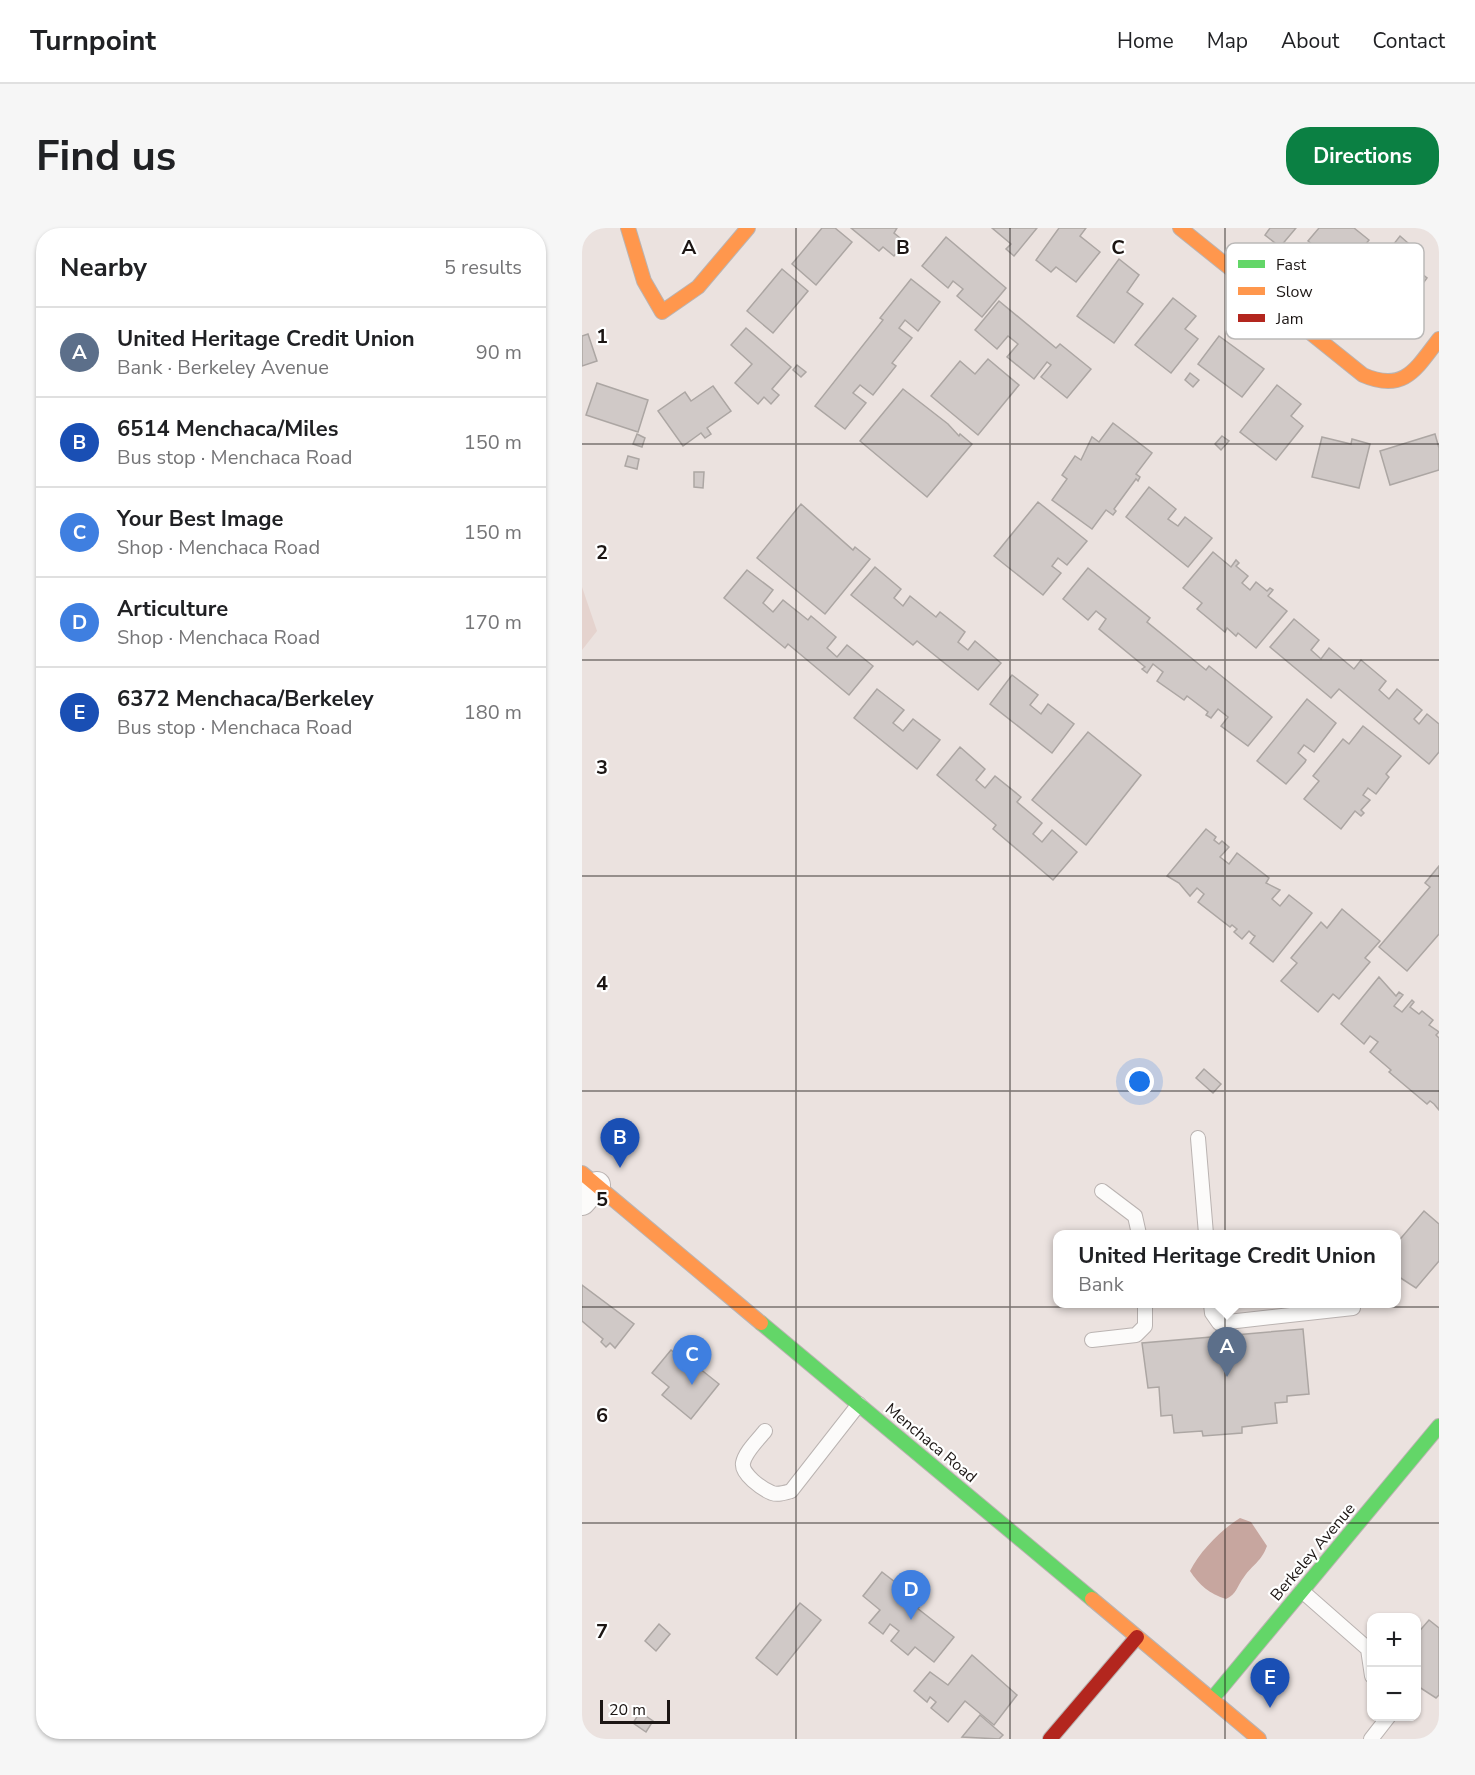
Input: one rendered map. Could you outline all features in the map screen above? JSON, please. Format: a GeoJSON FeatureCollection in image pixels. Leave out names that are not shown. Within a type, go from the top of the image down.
{"type":"FeatureCollection","features":[{"type":"Feature","properties":{"kind":"street"},"geometry":{"type":"LineString","coordinates":[[628,228],[644,280],[662,312],[678,305],[692,293],[748,228]]}},
{"type":"Feature","properties":{"kind":"street"},"geometry":{"type":"LineString","coordinates":[[1180,228],[1226,265]]}},
{"type":"Feature","properties":{"kind":"street"},"geometry":{"type":"LineString","coordinates":[[1317,339],[1362,375],[1376,383],[1389,385],[1402,381],[1439,339]]}},
{"type":"Feature","properties":{"kind":"street","name":"Menchaca Road"},"geometry":{"type":"LineString","coordinates":[[587,1187],[859,1404],[1259,1739]]}},
{"type":"Feature","properties":{"kind":"street","name":"Berkeley Avenue"},"geometry":{"type":"LineString","coordinates":[[1212,1699],[1439,1426]]}},
{"type":"Feature","properties":{"kind":"street"},"geometry":{"type":"LineString","coordinates":[[1050,1739],[1137,1637]]}},
{"type":"Feature","properties":{"kind":"lane"},"geometry":{"type":"LineString","coordinates":[[1198,1138],[1206,1230]]}},
{"type":"Feature","properties":{"kind":"lane"},"geometry":{"type":"LineString","coordinates":[[1101,1191],[1135,1216],[1138,1230]]}},
{"type":"Feature","properties":{"kind":"lane"},"geometry":{"type":"LineString","coordinates":[[1092,1340],[1136,1335],[1144,1326],[1145,1308]]}},
{"type":"Feature","properties":{"kind":"lane"},"geometry":{"type":"LineString","coordinates":[[1211,1308],[1219,1323],[1353,1308]]}},
{"type":"Feature","properties":{"kind":"lane"},"geometry":{"type":"LineString","coordinates":[[765,1431],[744,1460],[743,1467],[746,1474],[771,1492],[780,1494],[790,1491],[859,1404]]}},
{"type":"Feature","properties":{"kind":"lane"},"geometry":{"type":"LineString","coordinates":[[1302,1591],[1368,1649],[1370,1667]]}},
{"type":"Feature","properties":{"kind":"lane"},"geometry":{"type":"LineString","coordinates":[[1371,1739],[1385,1721]]}},
{"type":"Feature","properties":{"kind":"shaded area"},"geometry":{"type":"Polygon","coordinates":[[[582,587],[597,631],[582,650],[582,587]]]}},
{"type":"Feature","properties":{"kind":"shaded area"},"geometry":{"type":"Polygon","coordinates":[[[1240,1518],[1251,1522],[1267,1546],[1235,1592],[1226,1599],[1205,1588],[1190,1571],[1212,1541],[1240,1518]]]}},
{"type":"Feature","properties":{"kind":"building"},"geometry":{"type":"Polygon","coordinates":[[[822,228],[835,228],[852,242],[816,285],[792,264],[822,228]]]}},
{"type":"Feature","properties":{"kind":"building"},"geometry":{"type":"Polygon","coordinates":[[[851,228],[897,228],[894,233],[905,242],[894,256],[883,247],[879,251],[851,228]]]}},
{"type":"Feature","properties":{"kind":"building"},"geometry":{"type":"Polygon","coordinates":[[[992,228],[1037,228],[1014,256],[1006,249],[1011,244],[992,228]]]}},
{"type":"Feature","properties":{"kind":"building"},"geometry":{"type":"Polygon","coordinates":[[[1059,228],[1086,228],[1080,236],[1100,252],[1076,282],[1056,267],[1051,272],[1036,260],[1059,228]]]}},
{"type":"Feature","properties":{"kind":"building"},"geometry":{"type":"Polygon","coordinates":[[[1270,228],[1296,228],[1283,243],[1275,243],[1265,235],[1270,228]]]}},
{"type":"Feature","properties":{"kind":"building"},"geometry":{"type":"Polygon","coordinates":[[[1319,228],[1354,228],[1369,240],[1367,243],[1310,243],[1308,241],[1319,228]]]}},
{"type":"Feature","properties":{"kind":"building"},"geometry":{"type":"Polygon","coordinates":[[[1400,236],[1408,243],[1395,243],[1400,236]]]}},
{"type":"Feature","properties":{"kind":"building"},"geometry":{"type":"Polygon","coordinates":[[[946,237],[1006,288],[982,317],[957,296],[963,289],[953,281],[948,288],[922,266],[946,237]]]}},
{"type":"Feature","properties":{"kind":"building"},"geometry":{"type":"Polygon","coordinates":[[[1119,259],[1139,275],[1127,292],[1143,304],[1114,343],[1077,316],[1119,259]]]}},
{"type":"Feature","properties":{"kind":"building"},"geometry":{"type":"Polygon","coordinates":[[[782,269],[808,291],[773,333],[747,311],[782,269]]]}},
{"type":"Feature","properties":{"kind":"building"},"geometry":{"type":"Polygon","coordinates":[[[911,279],[940,302],[918,331],[905,320],[899,328],[912,338],[892,363],[896,366],[873,395],[860,385],[853,393],[866,403],[845,429],[815,406],[883,320],[880,318],[911,279]]]}},
{"type":"Feature","properties":{"kind":"building"},"geometry":{"type":"Polygon","coordinates":[[[1173,298],[1196,316],[1185,329],[1198,339],[1171,373],[1135,345],[1173,298]]]}},
{"type":"Feature","properties":{"kind":"building"},"geometry":{"type":"Polygon","coordinates":[[[999,301],[1056,348],[1060,344],[1091,369],[1067,398],[1041,377],[1051,365],[1047,362],[1034,379],[1007,357],[1018,344],[1008,336],[997,349],[975,330],[999,301]]]}},
{"type":"Feature","properties":{"kind":"building"},"geometry":{"type":"Polygon","coordinates":[[[746,328],[791,367],[772,389],[779,395],[771,404],[764,397],[758,404],[735,383],[752,364],[731,345],[746,328]]]}},
{"type":"Feature","properties":{"kind":"building"},"geometry":{"type":"Polygon","coordinates":[[[588,334],[597,361],[582,366],[582,336],[588,334]]]}},
{"type":"Feature","properties":{"kind":"building"},"geometry":{"type":"Polygon","coordinates":[[[1219,336],[1264,369],[1242,397],[1198,364],[1219,336]]]}},
{"type":"Feature","properties":{"kind":"building"},"geometry":{"type":"Polygon","coordinates":[[[988,359],[1019,385],[978,435],[931,396],[960,361],[975,374],[988,359]]]}},
{"type":"Feature","properties":{"kind":"building"},"geometry":{"type":"Polygon","coordinates":[[[797,365],[806,372],[801,377],[793,370],[797,365]]]}},
{"type":"Feature","properties":{"kind":"building"},"geometry":{"type":"Polygon","coordinates":[[[1190,373],[1199,380],[1193,387],[1185,380],[1190,373]]]}},
{"type":"Feature","properties":{"kind":"building"},"geometry":{"type":"Polygon","coordinates":[[[597,383],[648,400],[638,432],[586,415],[597,383]]]}},
{"type":"Feature","properties":{"kind":"building"},"geometry":{"type":"Polygon","coordinates":[[[1277,385],[1301,404],[1291,416],[1303,426],[1276,460],[1240,432],[1277,385]]]}},
{"type":"Feature","properties":{"kind":"building"},"geometry":{"type":"Polygon","coordinates":[[[713,386],[731,411],[707,428],[711,434],[705,438],[701,433],[683,446],[658,411],[685,392],[691,401],[713,386]]]}},
{"type":"Feature","properties":{"kind":"building"},"geometry":{"type":"Polygon","coordinates":[[[903,389],[948,424],[959,436],[960,434],[972,444],[927,497],[860,441],[903,389]]]}},
{"type":"Feature","properties":{"kind":"building"},"geometry":{"type":"Polygon","coordinates":[[[1113,423],[1152,453],[1136,474],[1140,477],[1138,481],[1136,479],[1114,509],[1116,511],[1113,515],[1106,510],[1092,529],[1052,500],[1067,479],[1062,475],[1075,456],[1081,460],[1092,437],[1099,442],[1113,423]]]}},
{"type":"Feature","properties":{"kind":"building"},"geometry":{"type":"Polygon","coordinates":[[[637,434],[645,438],[642,447],[633,444],[637,434]]]}},
{"type":"Feature","properties":{"kind":"building"},"geometry":{"type":"Polygon","coordinates":[[[1435,434],[1439,448],[1439,470],[1390,485],[1380,451],[1435,434]]]}},
{"type":"Feature","properties":{"kind":"building"},"geometry":{"type":"Polygon","coordinates":[[[1222,436],[1229,441],[1221,450],[1215,444],[1222,436]]]}},
{"type":"Feature","properties":{"kind":"building"},"geometry":{"type":"Polygon","coordinates":[[[1322,437],[1351,444],[1352,439],[1370,444],[1359,488],[1312,477],[1322,437]]]}},
{"type":"Feature","properties":{"kind":"building"},"geometry":{"type":"Polygon","coordinates":[[[628,456],[639,459],[637,469],[625,466],[628,456]]]}},
{"type":"Feature","properties":{"kind":"building"},"geometry":{"type":"Polygon","coordinates":[[[694,472],[704,472],[703,488],[694,487],[694,472]]]}},
{"type":"Feature","properties":{"kind":"building"},"geometry":{"type":"Polygon","coordinates":[[[1149,487],[1176,509],[1168,519],[1178,526],[1185,517],[1212,538],[1188,567],[1126,517],[1149,487]]]}},
{"type":"Feature","properties":{"kind":"building"},"geometry":{"type":"Polygon","coordinates":[[[1038,502],[1087,541],[1067,565],[1058,558],[1052,566],[1061,573],[1043,595],[994,556],[1038,502]]]}},
{"type":"Feature","properties":{"kind":"building"},"geometry":{"type":"Polygon","coordinates":[[[801,504],[853,550],[855,547],[870,559],[825,614],[757,558],[801,504]]]}},
{"type":"Feature","properties":{"kind":"building"},"geometry":{"type":"Polygon","coordinates":[[[1213,552],[1231,567],[1236,560],[1239,563],[1236,566],[1248,576],[1242,583],[1250,590],[1256,582],[1267,591],[1270,588],[1273,590],[1268,596],[1287,611],[1256,648],[1238,633],[1236,636],[1227,628],[1225,632],[1197,609],[1202,603],[1183,588],[1213,552]]]}},
{"type":"Feature","properties":{"kind":"building"},"geometry":{"type":"Polygon","coordinates":[[[875,567],[901,589],[894,598],[903,606],[910,596],[936,617],[940,612],[965,632],[958,642],[968,650],[975,641],[1001,663],[978,690],[917,641],[913,645],[851,595],[875,567]]]}},
{"type":"Feature","properties":{"kind":"building"},"geometry":{"type":"Polygon","coordinates":[[[1088,568],[1150,618],[1147,622],[1206,670],[1209,666],[1272,717],[1248,746],[1221,726],[1228,717],[1218,709],[1211,718],[1206,715],[1208,712],[1187,696],[1184,700],[1157,681],[1163,672],[1153,664],[1147,673],[1142,669],[1145,667],[1099,629],[1106,619],[1096,611],[1088,620],[1063,599],[1088,568]]]}},
{"type":"Feature","properties":{"kind":"building"},"geometry":{"type":"Polygon","coordinates":[[[747,570],[773,590],[763,603],[773,612],[783,600],[808,620],[811,616],[836,637],[827,648],[837,657],[847,645],[873,666],[849,695],[788,644],[785,648],[724,598],[747,570]]]}},
{"type":"Feature","properties":{"kind":"building"},"geometry":{"type":"Polygon","coordinates":[[[1294,619],[1319,640],[1311,650],[1321,659],[1329,648],[1354,669],[1361,660],[1386,681],[1379,690],[1389,699],[1397,689],[1422,710],[1414,719],[1419,724],[1427,714],[1439,724],[1439,752],[1429,764],[1339,689],[1331,698],[1270,647],[1294,619]]]}},
{"type":"Feature","properties":{"kind":"building"},"geometry":{"type":"Polygon","coordinates":[[[1012,675],[1038,695],[1030,705],[1041,714],[1048,704],[1074,724],[1052,753],[990,704],[1012,675]]]}},
{"type":"Feature","properties":{"kind":"building"},"geometry":{"type":"Polygon","coordinates":[[[877,689],[904,710],[893,723],[903,731],[913,719],[940,740],[917,769],[854,718],[877,689]]]}},
{"type":"Feature","properties":{"kind":"building"},"geometry":{"type":"Polygon","coordinates":[[[1307,699],[1336,723],[1314,752],[1304,745],[1298,753],[1306,760],[1286,784],[1257,761],[1307,699]]]}},
{"type":"Feature","properties":{"kind":"building"},"geometry":{"type":"Polygon","coordinates":[[[1363,726],[1401,756],[1386,774],[1389,777],[1376,794],[1368,788],[1363,795],[1370,800],[1361,810],[1364,813],[1361,816],[1355,811],[1341,829],[1304,799],[1319,781],[1313,776],[1343,739],[1349,744],[1363,726]]]}},
{"type":"Feature","properties":{"kind":"building"},"geometry":{"type":"Polygon","coordinates":[[[1088,732],[1141,775],[1086,845],[1032,800],[1088,732]]]}},
{"type":"Feature","properties":{"kind":"building"},"geometry":{"type":"Polygon","coordinates":[[[960,747],[985,769],[976,780],[985,788],[995,776],[1021,797],[1017,802],[1042,823],[1033,834],[1042,842],[1052,830],[1077,852],[1053,880],[993,829],[996,825],[937,775],[960,747]]]}},
{"type":"Feature","properties":{"kind":"building"},"geometry":{"type":"Polygon","coordinates":[[[1206,829],[1216,837],[1214,840],[1219,844],[1222,841],[1229,847],[1220,857],[1229,864],[1237,853],[1269,878],[1266,883],[1280,890],[1272,899],[1280,906],[1289,895],[1312,913],[1273,962],[1250,943],[1255,936],[1249,931],[1242,939],[1234,932],[1237,929],[1232,925],[1230,927],[1198,902],[1204,894],[1197,888],[1190,896],[1179,883],[1167,876],[1206,829]]]}},
{"type":"Feature","properties":{"kind":"building"},"geometry":{"type":"Polygon","coordinates":[[[1439,866],[1439,934],[1407,971],[1379,947],[1430,887],[1425,883],[1439,866]]]}},
{"type":"Feature","properties":{"kind":"building"},"geometry":{"type":"Polygon","coordinates":[[[1342,909],[1380,941],[1365,958],[1370,962],[1339,999],[1333,994],[1318,1012],[1281,981],[1297,963],[1291,958],[1321,922],[1327,928],[1342,909]]]}},
{"type":"Feature","properties":{"kind":"building"},"geometry":{"type":"Polygon","coordinates":[[[1379,977],[1396,996],[1399,992],[1403,995],[1394,1006],[1402,1012],[1412,1000],[1414,1002],[1410,1007],[1419,1014],[1422,1011],[1433,1020],[1429,1025],[1439,1032],[1436,1035],[1439,1038],[1439,1110],[1430,1101],[1427,1104],[1389,1072],[1391,1070],[1370,1052],[1378,1042],[1370,1036],[1364,1044],[1341,1024],[1379,977]]]}},
{"type":"Feature","properties":{"kind":"building"},"geometry":{"type":"Polygon","coordinates":[[[1204,1069],[1221,1084],[1213,1093],[1196,1078],[1204,1069]]]}},
{"type":"Feature","properties":{"kind":"building"},"geometry":{"type":"Polygon","coordinates":[[[1424,1211],[1439,1224],[1439,1261],[1416,1288],[1401,1278],[1401,1238],[1424,1211]]]}},
{"type":"Feature","properties":{"kind":"building"},"geometry":{"type":"Polygon","coordinates":[[[582,1285],[634,1324],[615,1348],[610,1343],[606,1347],[601,1342],[603,1339],[582,1321],[582,1285]]]}},
{"type":"Feature","properties":{"kind":"building"},"geometry":{"type":"Polygon","coordinates":[[[1303,1329],[1309,1394],[1287,1396],[1287,1402],[1275,1403],[1277,1423],[1242,1427],[1242,1433],[1203,1436],[1202,1431],[1174,1433],[1172,1415],[1161,1416],[1159,1387],[1148,1388],[1142,1343],[1303,1329]]]}},
{"type":"Feature","properties":{"kind":"building"},"geometry":{"type":"Polygon","coordinates":[[[671,1350],[687,1363],[689,1360],[719,1384],[691,1419],[662,1395],[669,1387],[652,1373],[671,1350]]]}},
{"type":"Feature","properties":{"kind":"building"},"geometry":{"type":"Polygon","coordinates":[[[882,1572],[904,1589],[901,1592],[919,1607],[917,1608],[954,1637],[934,1662],[915,1647],[908,1655],[891,1641],[899,1631],[890,1624],[883,1634],[869,1623],[880,1610],[863,1596],[882,1572]]]}},
{"type":"Feature","properties":{"kind":"building"},"geometry":{"type":"Polygon","coordinates":[[[800,1603],[821,1620],[777,1675],[756,1658],[800,1603]]]}},
{"type":"Feature","properties":{"kind":"building"},"geometry":{"type":"Polygon","coordinates":[[[1429,1620],[1439,1628],[1439,1695],[1436,1698],[1421,1688],[1421,1629],[1429,1620]]]}},
{"type":"Feature","properties":{"kind":"building"},"geometry":{"type":"Polygon","coordinates":[[[659,1624],[670,1634],[656,1651],[645,1641],[659,1624]]]}},
{"type":"Feature","properties":{"kind":"building"},"geometry":{"type":"Polygon","coordinates":[[[972,1655],[1017,1695],[994,1725],[965,1701],[948,1722],[931,1708],[936,1702],[930,1697],[927,1702],[914,1691],[930,1672],[948,1685],[972,1655]]]}},
{"type":"Feature","properties":{"kind":"building"},"geometry":{"type":"Polygon","coordinates":[[[640,1712],[653,1721],[646,1732],[633,1723],[640,1712]]]}},
{"type":"Feature","properties":{"kind":"building"},"geometry":{"type":"Polygon","coordinates":[[[980,1715],[1003,1735],[999,1739],[962,1737],[980,1715]]]}},
{"type":"Feature","properties":{"kind":"traffic: fast"},"geometry":{"type":"LineString","coordinates":[[761,1323],[1092,1599]]}},
{"type":"Feature","properties":{"kind":"traffic: fast"},"geometry":{"type":"LineString","coordinates":[[1212,1699],[1439,1426]]}},
{"type":"Feature","properties":{"kind":"traffic: slow"},"geometry":{"type":"LineString","coordinates":[[628,228],[644,281],[662,312],[698,287],[748,228]]}},
{"type":"Feature","properties":{"kind":"traffic: slow"},"geometry":{"type":"LineString","coordinates":[[1180,228],[1226,265]]}},
{"type":"Feature","properties":{"kind":"traffic: slow"},"geometry":{"type":"LineString","coordinates":[[1318,339],[1363,375],[1389,381],[1408,375],[1439,339]]}},
{"type":"Feature","properties":{"kind":"traffic: slow"},"geometry":{"type":"LineString","coordinates":[[582,1173],[761,1323]]}},
{"type":"Feature","properties":{"kind":"traffic: slow"},"geometry":{"type":"LineString","coordinates":[[1092,1599],[1259,1739]]}},
{"type":"Feature","properties":{"kind":"traffic: jam"},"geometry":{"type":"LineString","coordinates":[[1050,1739],[1137,1637]]}},
{"type":"Feature","properties":{"kind":"place","name":"6514 Menchaca/Miles"},"geometry":{"type":"Point","coordinates":[620,1168]}},
{"type":"Feature","properties":{"kind":"place","name":"United Heritage Credit Union"},"geometry":{"type":"Point","coordinates":[1227,1377]}},
{"type":"Feature","properties":{"kind":"place","name":"Your Best Image"},"geometry":{"type":"Point","coordinates":[692,1385]}},
{"type":"Feature","properties":{"kind":"place","name":"Articulture"},"geometry":{"type":"Point","coordinates":[911,1620]}},
{"type":"Feature","properties":{"kind":"place","name":"6372 Menchaca/Berkeley"},"geometry":{"type":"Point","coordinates":[1270,1708]}}]}
